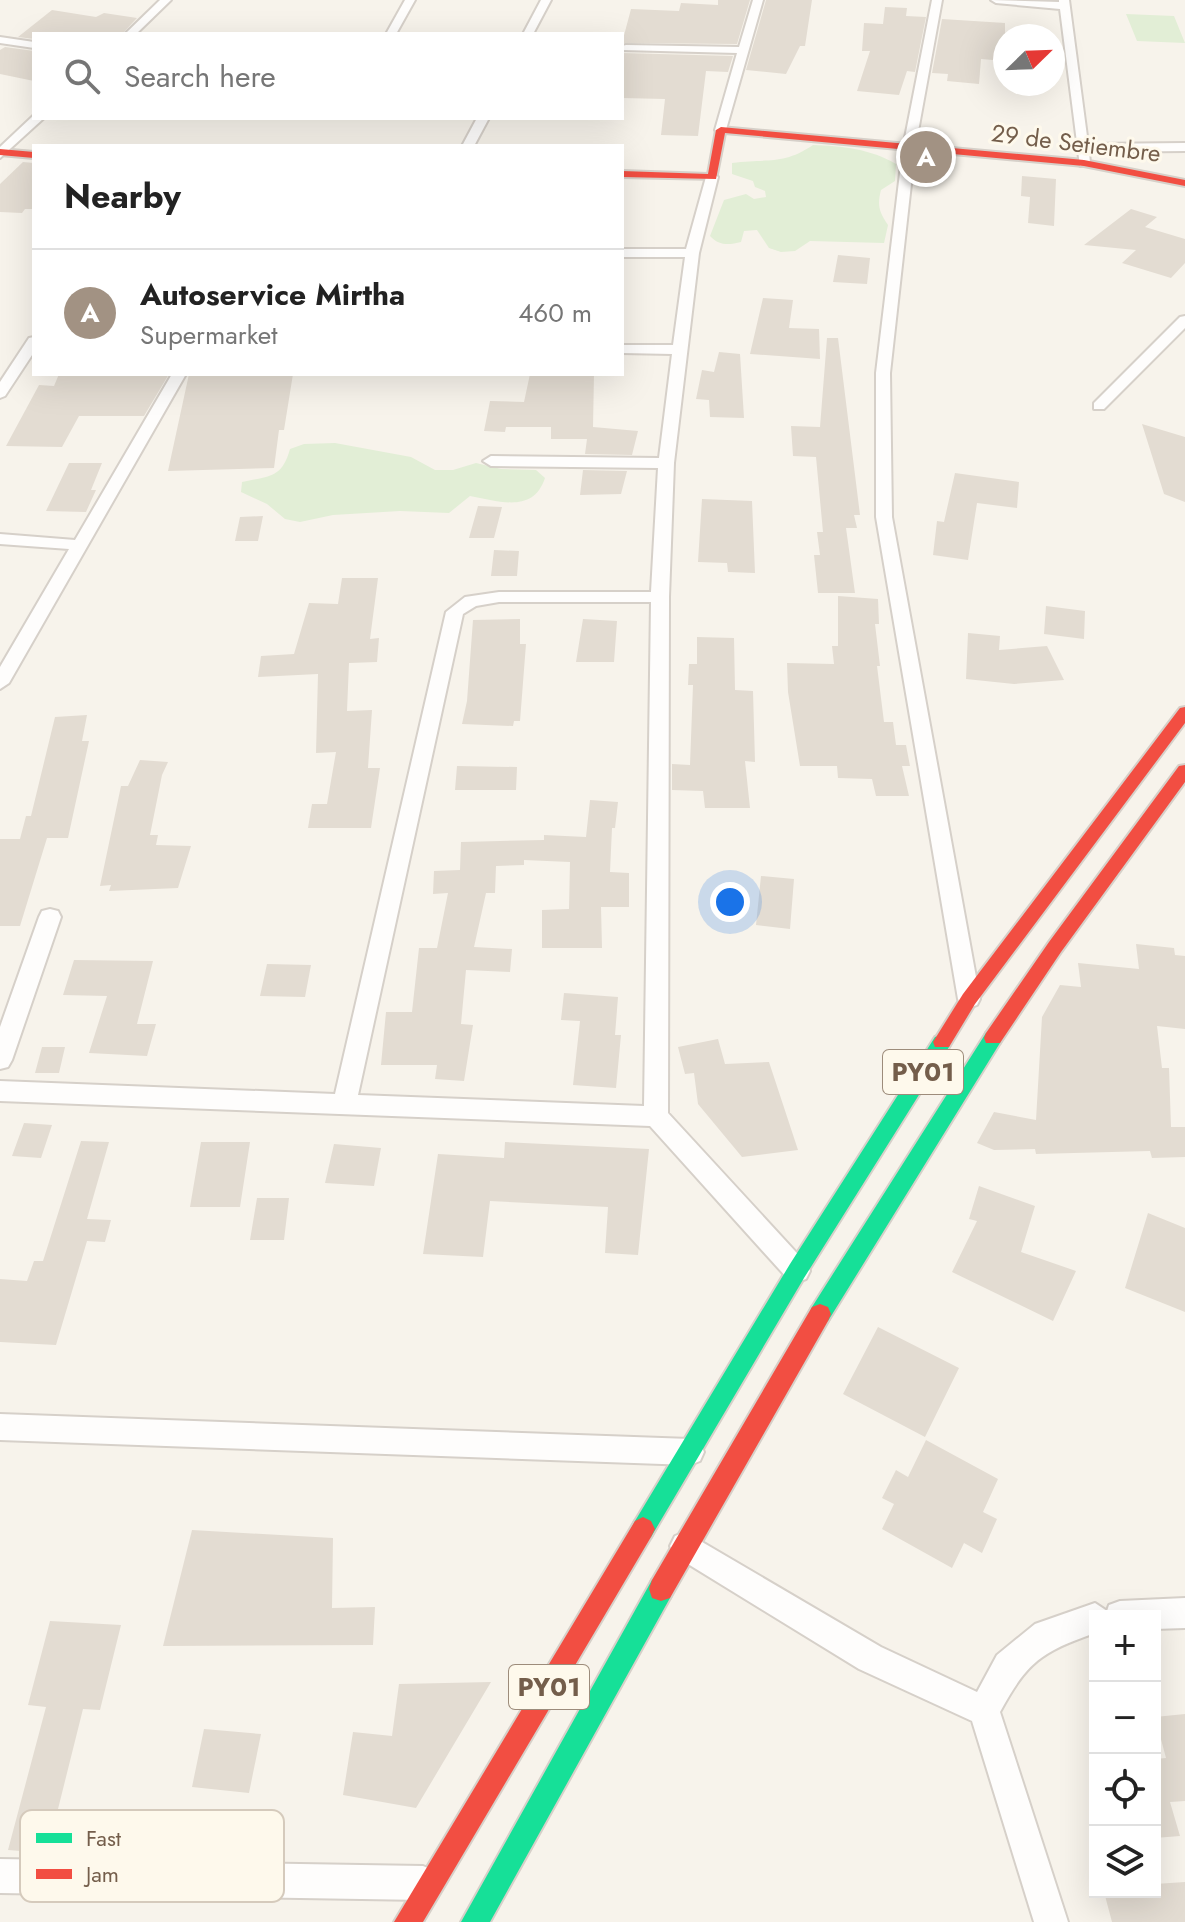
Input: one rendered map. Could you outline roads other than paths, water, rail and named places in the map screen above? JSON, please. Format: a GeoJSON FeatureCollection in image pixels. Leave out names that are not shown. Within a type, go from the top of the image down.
{"type":"FeatureCollection","features":[{"type":"Feature","properties":{"kind":"main road","name":"29 de Setiembre"},"geometry":{"type":"LineString","coordinates":[[721,130],[909,148],[1083,155],[1185,183]]}},
{"type":"Feature","properties":{"kind":"main road"},"geometry":{"type":"LineString","coordinates":[[624,174],[712,177],[721,130]]}},
{"type":"Feature","properties":{"kind":"main road"},"geometry":{"type":"LineString","coordinates":[[0,153],[32,155]]}},
{"type":"Feature","properties":{"kind":"main road","name":"PY01"},"geometry":{"type":"LineString","coordinates":[[408,1922],[797,1271],[969,999],[1185,712]]}},
{"type":"Feature","properties":{"kind":"main road","name":"PY01"},"geometry":{"type":"LineString","coordinates":[[475,1922],[685,1546],[911,1165],[1014,1005],[1185,770]]}},
{"type":"Feature","properties":{"kind":"street"},"geometry":{"type":"LineString","coordinates":[[132,32],[166,0]]}},
{"type":"Feature","properties":{"kind":"street"},"geometry":{"type":"LineString","coordinates":[[392,32],[410,0]]}},
{"type":"Feature","properties":{"kind":"street"},"geometry":{"type":"LineString","coordinates":[[529,32],[546,0]]}},
{"type":"Feature","properties":{"kind":"street"},"geometry":{"type":"LineString","coordinates":[[721,130],[758,0]]}},
{"type":"Feature","properties":{"kind":"street"},"geometry":{"type":"LineString","coordinates":[[937,0],[909,148],[883,373],[884,517],[969,999]]}},
{"type":"Feature","properties":{"kind":"street"},"geometry":{"type":"LineString","coordinates":[[996,0],[1064,3],[1083,155],[1185,147]]}},
{"type":"Feature","properties":{"kind":"street"},"geometry":{"type":"LineString","coordinates":[[0,40],[32,45]]}},
{"type":"Feature","properties":{"kind":"street"},"geometry":{"type":"LineString","coordinates":[[626,48],[744,50]]}},
{"type":"Feature","properties":{"kind":"street"},"geometry":{"type":"LineString","coordinates":[[0,153],[36,120]]}},
{"type":"Feature","properties":{"kind":"street"},"geometry":{"type":"LineString","coordinates":[[469,144],[482,120]]}},
{"type":"Feature","properties":{"kind":"street"},"geometry":{"type":"LineString","coordinates":[[712,177],[692,253],[666,463],[660,597],[656,1116],[797,1271]]}},
{"type":"Feature","properties":{"kind":"street"},"geometry":{"type":"LineString","coordinates":[[624,253],[692,253]]}},
{"type":"Feature","properties":{"kind":"street"},"geometry":{"type":"LineString","coordinates":[[1099,406],[1185,320]]}},
{"type":"Feature","properties":{"kind":"street"},"geometry":{"type":"LineString","coordinates":[[0,393],[32,344]]}},
{"type":"Feature","properties":{"kind":"street"},"geometry":{"type":"LineString","coordinates":[[624,349],[682,350]]}},
{"type":"Feature","properties":{"kind":"street"},"geometry":{"type":"LineString","coordinates":[[0,683],[178,376]]}},
{"type":"Feature","properties":{"kind":"street"},"geometry":{"type":"LineString","coordinates":[[491,461],[666,463]]}},
{"type":"Feature","properties":{"kind":"street"},"geometry":{"type":"LineString","coordinates":[[0,539],[80,545]]}},
{"type":"Feature","properties":{"kind":"street"},"geometry":{"type":"LineString","coordinates":[[345,1102],[455,612],[471,601],[499,597],[660,597]]}},
{"type":"Feature","properties":{"kind":"street"},"geometry":{"type":"LineString","coordinates":[[0,1060],[50,917]]}},
{"type":"Feature","properties":{"kind":"street"},"geometry":{"type":"LineString","coordinates":[[0,1091],[656,1116]]}},
{"type":"Feature","properties":{"kind":"street"},"geometry":{"type":"LineString","coordinates":[[0,1427],[690,1452],[734,1462]]}},
{"type":"Feature","properties":{"kind":"street"},"geometry":{"type":"LineString","coordinates":[[685,1546],[870,1658],[984,1711]]}},
{"type":"Feature","properties":{"kind":"street"},"geometry":{"type":"LineString","coordinates":[[1161,1614],[1185,1613]]}},
{"type":"Feature","properties":{"kind":"street"},"geometry":{"type":"LineString","coordinates":[[1051,1922],[984,1711],[1008,1666],[1046,1635],[1089,1620]]}},
{"type":"Feature","properties":{"kind":"street"},"geometry":{"type":"LineString","coordinates":[[0,1876],[20,1876]]}},
{"type":"Feature","properties":{"kind":"street"},"geometry":{"type":"LineString","coordinates":[[284,1881],[430,1883]]}},
{"type":"Feature","properties":{"kind":"place","name":"Autoservice Mirtha"},"geometry":{"type":"Point","coordinates":[926,157]}}]}
